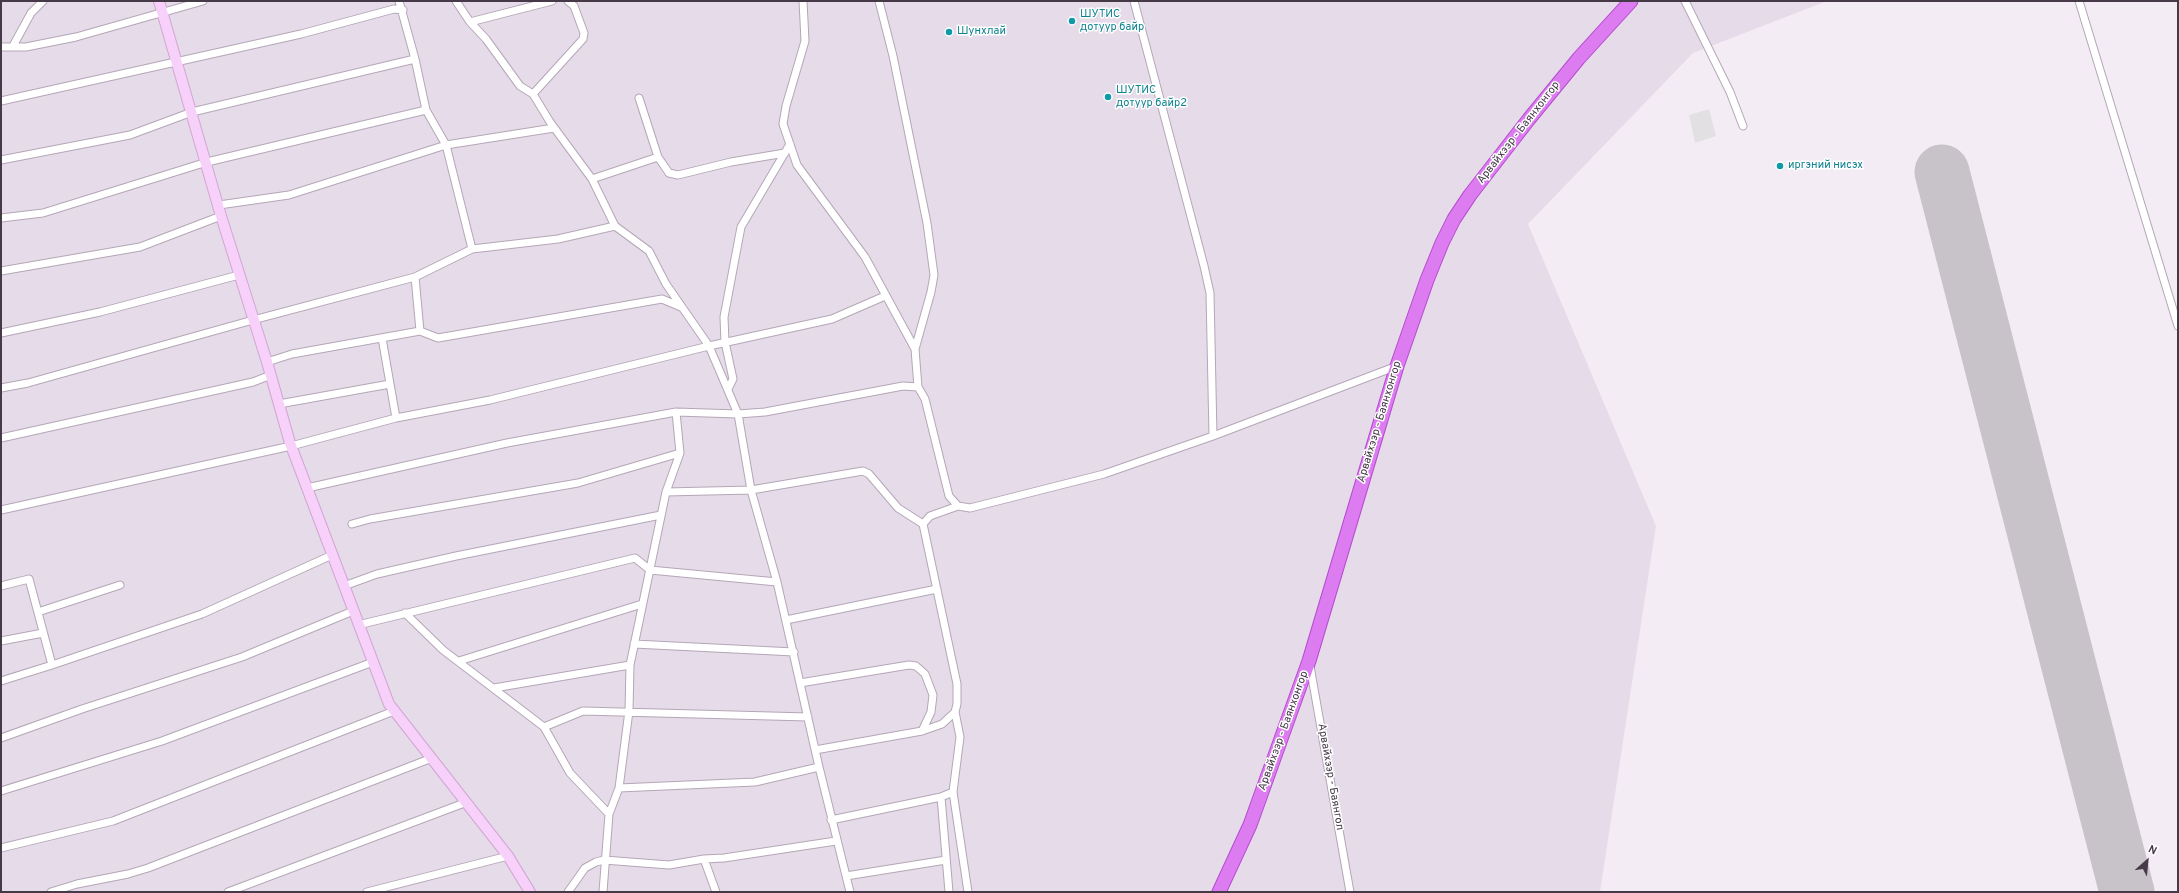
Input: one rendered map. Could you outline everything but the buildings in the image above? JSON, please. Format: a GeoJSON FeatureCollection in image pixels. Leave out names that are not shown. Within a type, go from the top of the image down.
{"type":"FeatureCollection","features":[{"type":"Feature","properties":{"kind":"highway","name":"Арвайхээр - Баянхонгор"},"geometry":{"type":"LineString","coordinates":[[1219,892],[1250,825],[1309,661],[1397,366],[1427,280],[1454,219],[1529,119],[1579,58],[1631,1]]}},
{"type":"Feature","properties":{"kind":"street"},"geometry":{"type":"LineString","coordinates":[[13,46],[31,13],[43,1]]}},
{"type":"Feature","properties":{"kind":"street"},"geometry":{"type":"LineString","coordinates":[[159,1],[207,162],[221,216],[253,320],[268,362],[291,446],[389,704],[508,856],[530,892]]}},
{"type":"Feature","properties":{"kind":"street"},"geometry":{"type":"LineString","coordinates":[[1,47],[26,47],[76,37],[203,1]]}},
{"type":"Feature","properties":{"kind":"street"},"geometry":{"type":"LineString","coordinates":[[399,1],[403,10],[426,110],[446,145],[472,249]]}},
{"type":"Feature","properties":{"kind":"street"},"geometry":{"type":"LineString","coordinates":[[456,1],[470,22],[486,39],[520,86],[533,94],[539,107],[592,179],[615,226],[649,251],[666,284],[709,346],[738,414],[751,490],[777,582],[831,820],[850,892]]}},
{"type":"Feature","properties":{"kind":"street"},"geometry":{"type":"LineString","coordinates":[[470,22],[552,1]]}},
{"type":"Feature","properties":{"kind":"street"},"geometry":{"type":"LineString","coordinates":[[533,94],[583,39],[584,33],[577,13],[574,6],[568,1]]}},
{"type":"Feature","properties":{"kind":"street"},"geometry":{"type":"LineString","coordinates":[[803,1],[805,41],[786,106],[783,124],[797,165],[865,257],[885,296],[915,348]]}},
{"type":"Feature","properties":{"kind":"street"},"geometry":{"type":"LineString","coordinates":[[878,1],[893,56],[907,124],[927,223],[934,274],[931,292],[915,348],[918,387],[925,399],[949,496],[958,506]]}},
{"type":"Feature","properties":{"kind":"street"},"geometry":{"type":"LineString","coordinates":[[1134,1],[1210,293],[1213,436]]}},
{"type":"Feature","properties":{"kind":"street"},"geometry":{"type":"LineString","coordinates":[[1684,1],[1730,92],[1743,126]]}},
{"type":"Feature","properties":{"kind":"street"},"geometry":{"type":"LineString","coordinates":[[2079,1],[2178,326]]}},
{"type":"Feature","properties":{"kind":"street"},"geometry":{"type":"LineString","coordinates":[[1,100],[301,34],[394,9],[403,10]]}},
{"type":"Feature","properties":{"kind":"street"},"geometry":{"type":"LineString","coordinates":[[1,160],[130,135],[192,112],[415,59]]}},
{"type":"Feature","properties":{"kind":"street"},"geometry":{"type":"LineString","coordinates":[[639,98],[658,157],[669,173],[678,175],[731,162],[785,153]]}},
{"type":"Feature","properties":{"kind":"street"},"geometry":{"type":"LineString","coordinates":[[1,218],[43,213],[207,162],[426,110]]}},
{"type":"Feature","properties":{"kind":"street"},"geometry":{"type":"LineString","coordinates":[[219,205],[289,194],[446,145],[554,128]]}},
{"type":"Feature","properties":{"kind":"street"},"geometry":{"type":"LineString","coordinates":[[728,389],[733,379],[725,342],[724,316],[740,227],[790,144]]}},
{"type":"Feature","properties":{"kind":"street"},"geometry":{"type":"LineString","coordinates":[[592,179],[658,157]]}},
{"type":"Feature","properties":{"kind":"street"},"geometry":{"type":"LineString","coordinates":[[1,271],[140,247],[221,216]]}},
{"type":"Feature","properties":{"kind":"street"},"geometry":{"type":"LineString","coordinates":[[1,388],[28,383],[253,320],[415,277],[472,249],[558,238],[615,226]]}},
{"type":"Feature","properties":{"kind":"street"},"geometry":{"type":"LineString","coordinates":[[1,333],[100,312],[239,275]]}},
{"type":"Feature","properties":{"kind":"street"},"geometry":{"type":"LineString","coordinates":[[415,277],[420,331]]}},
{"type":"Feature","properties":{"kind":"street"},"geometry":{"type":"LineString","coordinates":[[1,510],[291,446],[396,418],[490,400],[725,342],[832,319],[885,296]]}},
{"type":"Feature","properties":{"kind":"street"},"geometry":{"type":"LineString","coordinates":[[268,362],[292,354],[420,331],[438,338],[662,299],[682,307]]}},
{"type":"Feature","properties":{"kind":"street"},"geometry":{"type":"LineString","coordinates":[[382,338],[396,418]]}},
{"type":"Feature","properties":{"kind":"street"},"geometry":{"type":"LineString","coordinates":[[923,524],[930,516],[958,506],[970,508],[1104,474],[1213,436],[1397,366]]}},
{"type":"Feature","properties":{"kind":"street"},"geometry":{"type":"LineString","coordinates":[[1,438],[253,382],[271,375]]}},
{"type":"Feature","properties":{"kind":"street"},"geometry":{"type":"LineString","coordinates":[[279,404],[390,384]]}},
{"type":"Feature","properties":{"kind":"street"},"geometry":{"type":"LineString","coordinates":[[307,488],[507,442],[676,412],[738,414],[765,412],[903,386],[918,387]]}},
{"type":"Feature","properties":{"kind":"street"},"geometry":{"type":"LineString","coordinates":[[603,892],[604,860],[609,814],[619,788],[629,711],[630,664],[666,492],[680,453],[676,412]]}},
{"type":"Feature","properties":{"kind":"street"},"geometry":{"type":"LineString","coordinates":[[352,524],[370,519],[578,484],[680,453]]}},
{"type":"Feature","properties":{"kind":"street"},"geometry":{"type":"LineString","coordinates":[[666,492],[751,490],[863,471],[869,474],[898,508],[923,524],[957,684],[957,704],[955,712],[960,736],[956,787],[953,792],[941,797],[831,820]]}},
{"type":"Feature","properties":{"kind":"street"},"geometry":{"type":"LineString","coordinates":[[344,586],[377,574],[456,556],[661,515]]}},
{"type":"Feature","properties":{"kind":"street"},"geometry":{"type":"LineString","coordinates":[[1,681],[202,614],[332,556]]}},
{"type":"Feature","properties":{"kind":"street"},"geometry":{"type":"LineString","coordinates":[[358,624],[635,558],[650,570],[777,582]]}},
{"type":"Feature","properties":{"kind":"street"},"geometry":{"type":"LineString","coordinates":[[1,586],[29,579],[52,665]]}},
{"type":"Feature","properties":{"kind":"street"},"geometry":{"type":"LineString","coordinates":[[38,612],[120,585]]}},
{"type":"Feature","properties":{"kind":"street"},"geometry":{"type":"LineString","coordinates":[[786,620],[937,589]]}},
{"type":"Feature","properties":{"kind":"street"},"geometry":{"type":"LineString","coordinates":[[459,661],[642,604]]}},
{"type":"Feature","properties":{"kind":"street"},"geometry":{"type":"LineString","coordinates":[[1,738],[82,709],[242,657],[353,611]]}},
{"type":"Feature","properties":{"kind":"street"},"geometry":{"type":"LineString","coordinates":[[405,613],[443,650],[544,727],[570,773],[609,814]]}},
{"type":"Feature","properties":{"kind":"street"},"geometry":{"type":"LineString","coordinates":[[1,641],[43,633]]}},
{"type":"Feature","properties":{"kind":"street"},"geometry":{"type":"LineString","coordinates":[[634,644],[794,652]]}},
{"type":"Feature","properties":{"kind":"street","name":"Арвайхээр - Баянгол"},"geometry":{"type":"LineString","coordinates":[[1309,661],[1350,892]]}},
{"type":"Feature","properties":{"kind":"street"},"geometry":{"type":"LineString","coordinates":[[1,791],[162,741],[373,662]]}},
{"type":"Feature","properties":{"kind":"street"},"geometry":{"type":"LineString","coordinates":[[494,688],[630,664]]}},
{"type":"Feature","properties":{"kind":"street"},"geometry":{"type":"LineString","coordinates":[[800,683],[909,665],[916,666],[925,674],[933,695],[931,712],[922,731]]}},
{"type":"Feature","properties":{"kind":"street"},"geometry":{"type":"LineString","coordinates":[[1,848],[113,821],[394,711]]}},
{"type":"Feature","properties":{"kind":"street"},"geometry":{"type":"LineString","coordinates":[[544,727],[583,711],[629,711],[808,717]]}},
{"type":"Feature","properties":{"kind":"street"},"geometry":{"type":"LineString","coordinates":[[815,750],[922,731],[942,724],[955,712]]}},
{"type":"Feature","properties":{"kind":"street"},"geometry":{"type":"LineString","coordinates":[[51,892],[77,884],[128,874],[148,868],[432,758]]}},
{"type":"Feature","properties":{"kind":"street"},"geometry":{"type":"LineString","coordinates":[[619,788],[755,782],[819,768]]}},
{"type":"Feature","properties":{"kind":"street"},"geometry":{"type":"LineString","coordinates":[[953,792],[968,892]]}},
{"type":"Feature","properties":{"kind":"street"},"geometry":{"type":"LineString","coordinates":[[941,797],[949,892]]}},
{"type":"Feature","properties":{"kind":"street"},"geometry":{"type":"LineString","coordinates":[[228,892],[467,802]]}},
{"type":"Feature","properties":{"kind":"street"},"geometry":{"type":"LineString","coordinates":[[568,892],[585,868],[596,862],[604,860],[669,865],[704,859],[724,858],[836,840]]}},
{"type":"Feature","properties":{"kind":"street"},"geometry":{"type":"LineString","coordinates":[[367,892],[508,856]]}},
{"type":"Feature","properties":{"kind":"street"},"geometry":{"type":"LineString","coordinates":[[704,859],[716,892]]}},
{"type":"Feature","properties":{"kind":"street"},"geometry":{"type":"LineString","coordinates":[[846,876],[946,860]]}},
{"type":"Feature","properties":{"kind":"shaded area"},"geometry":{"type":"Polygon","coordinates":[[[1,1],[1827,1],[1693,53],[1528,224],[1656,526],[1600,892],[1,892],[1,1]]]}},
{"type":"Feature","properties":{"kind":"shaded area"},"geometry":{"type":"Polygon","coordinates":[[[1709,109],[1716,136],[1695,143],[1689,115],[1709,109]]]}},
{"type":"Feature","properties":{"kind":"runway"},"geometry":{"type":"LineString","coordinates":[[1942,172],[2127,892]]}},
{"type":"Feature","properties":{"kind":"place","name":"ШУТИС дотуур байр"},"geometry":{"type":"Point","coordinates":[1072,21]}},
{"type":"Feature","properties":{"kind":"place","name":"Шунхлай"},"geometry":{"type":"Point","coordinates":[949,32]}},
{"type":"Feature","properties":{"kind":"place","name":"ШУТИС дотуур байр2"},"geometry":{"type":"Point","coordinates":[1108,97]}},
{"type":"Feature","properties":{"kind":"place","name":"иргэний нисэх"},"geometry":{"type":"Point","coordinates":[1780,166]}}]}
